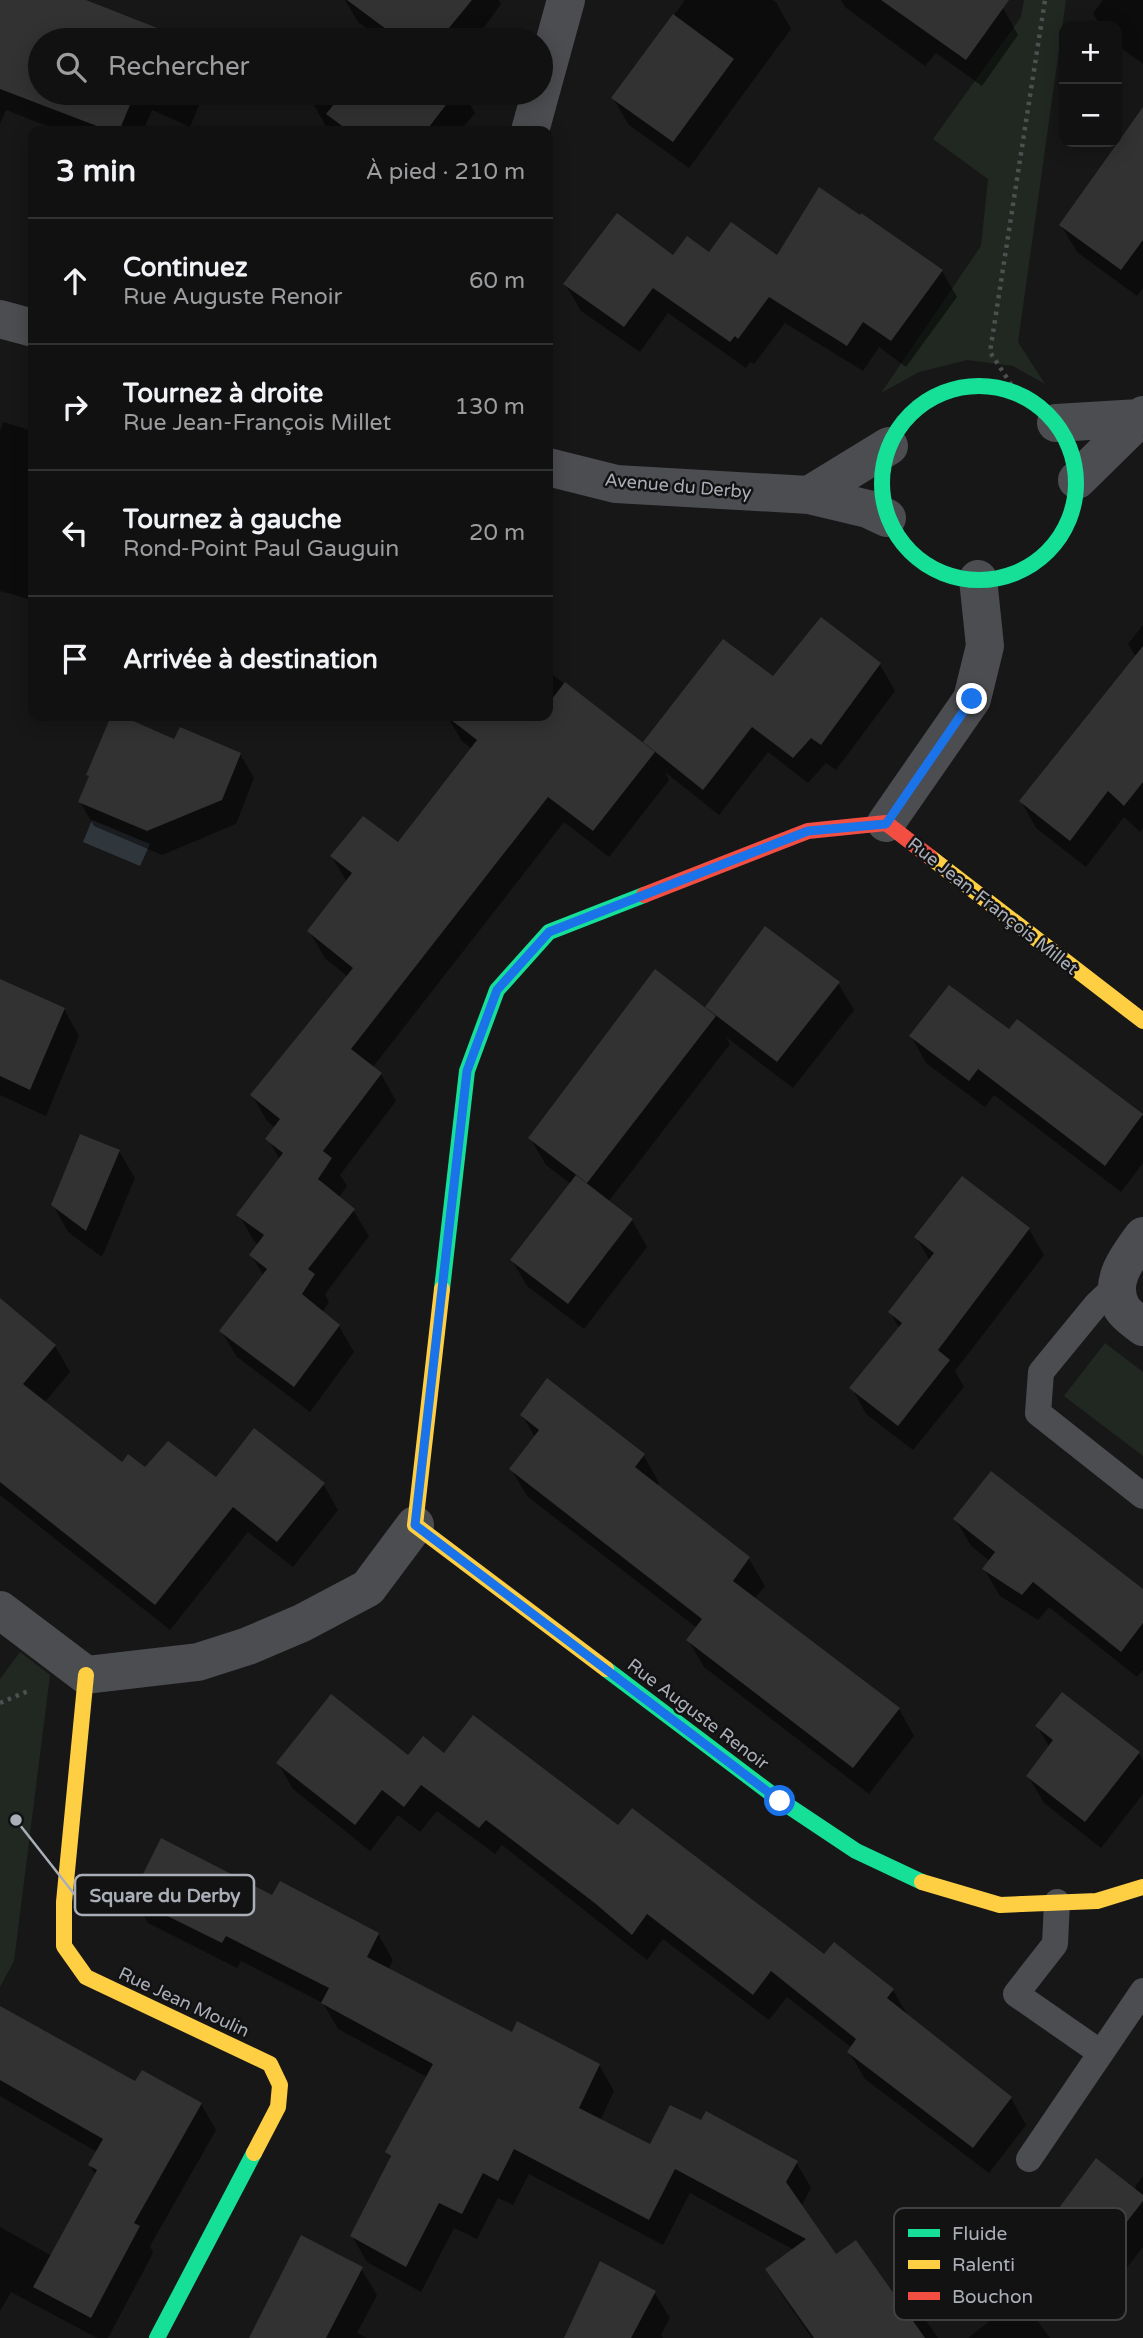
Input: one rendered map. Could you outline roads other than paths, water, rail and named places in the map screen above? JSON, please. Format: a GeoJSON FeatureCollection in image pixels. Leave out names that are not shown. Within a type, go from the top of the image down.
{"type":"FeatureCollection","features":[{"type":"Feature","properties":{"kind":"street"},"geometry":{"type":"LineString","coordinates":[[553,47],[566,0]]}},
{"type":"Feature","properties":{"kind":"street"},"geometry":{"type":"LineString","coordinates":[[531,126],[537,105]]}},
{"type":"Feature","properties":{"kind":"street"},"geometry":{"type":"LineString","coordinates":[[0,319],[28,327]]}},
{"type":"Feature","properties":{"kind":"street"},"geometry":{"type":"LineString","coordinates":[[986,386],[1016,393],[1038,405],[1056,423],[1071,450],[1077,480],[1073,509],[1061,535],[1042,557],[1017,572],[989,579],[961,579],[934,569],[912,554],[894,532],[887,518],[881,475],[889,446],[905,420],[928,400],[956,388],[986,386]]}},
{"type":"Feature","properties":{"kind":"street"},"geometry":{"type":"LineString","coordinates":[[1056,423],[1141,416]]}},
{"type":"Feature","properties":{"kind":"street"},"geometry":{"type":"LineString","coordinates":[[1077,480],[1141,416]]}},
{"type":"Feature","properties":{"kind":"street"},"geometry":{"type":"LineString","coordinates":[[809,495],[889,446]]}},
{"type":"Feature","properties":{"kind":"street","name":"Avenue du Derby"},"geometry":{"type":"LineString","coordinates":[[553,468],[616,484],[809,495],[868,509],[887,518]]}},
{"type":"Feature","properties":{"kind":"street"},"geometry":{"type":"LineString","coordinates":[[0,1610],[86,1675],[198,1662],[248,1646],[302,1623],[368,1588],[415,1525],[467,1071],[497,990],[549,932],[808,831],[886,824],[972,699],[985,646],[978,579]]}},
{"type":"Feature","properties":{"kind":"street","name":"Rue Jean-François Millet"},"geometry":{"type":"LineString","coordinates":[[886,824],[1143,1021]]}},
{"type":"Feature","properties":{"kind":"street"},"geometry":{"type":"LineString","coordinates":[[1143,1236],[1125,1260],[1115,1287],[1122,1309],[1143,1327]]}},
{"type":"Feature","properties":{"kind":"street","name":"Rue Auguste Renoir"},"geometry":{"type":"LineString","coordinates":[[415,1525],[780,1801],[856,1851],[918,1881],[1000,1905],[1097,1901],[1143,1887]]}},
{"type":"Feature","properties":{"kind":"street","name":"Rue Jean Moulin"},"geometry":{"type":"LineString","coordinates":[[86,1675],[64,1902],[64,1946],[86,1977],[270,2064],[280,2085],[278,2107],[157,2338]]}},
{"type":"Feature","properties":{"kind":"lane"},"geometry":{"type":"LineString","coordinates":[[1115,1287],[1096,1305],[1041,1372],[1038,1413],[1143,1496]]}},
{"type":"Feature","properties":{"kind":"lane"},"geometry":{"type":"LineString","coordinates":[[1058,1902],[1055,1944],[1016,1994],[1101,2053]]}},
{"type":"Feature","properties":{"kind":"lane"},"geometry":{"type":"LineString","coordinates":[[1028,2159],[1143,1991]]}},
{"type":"Feature","properties":{"kind":"place","name":"Square du Derby"},"geometry":{"type":"Point","coordinates":[16,1820]}}]}
